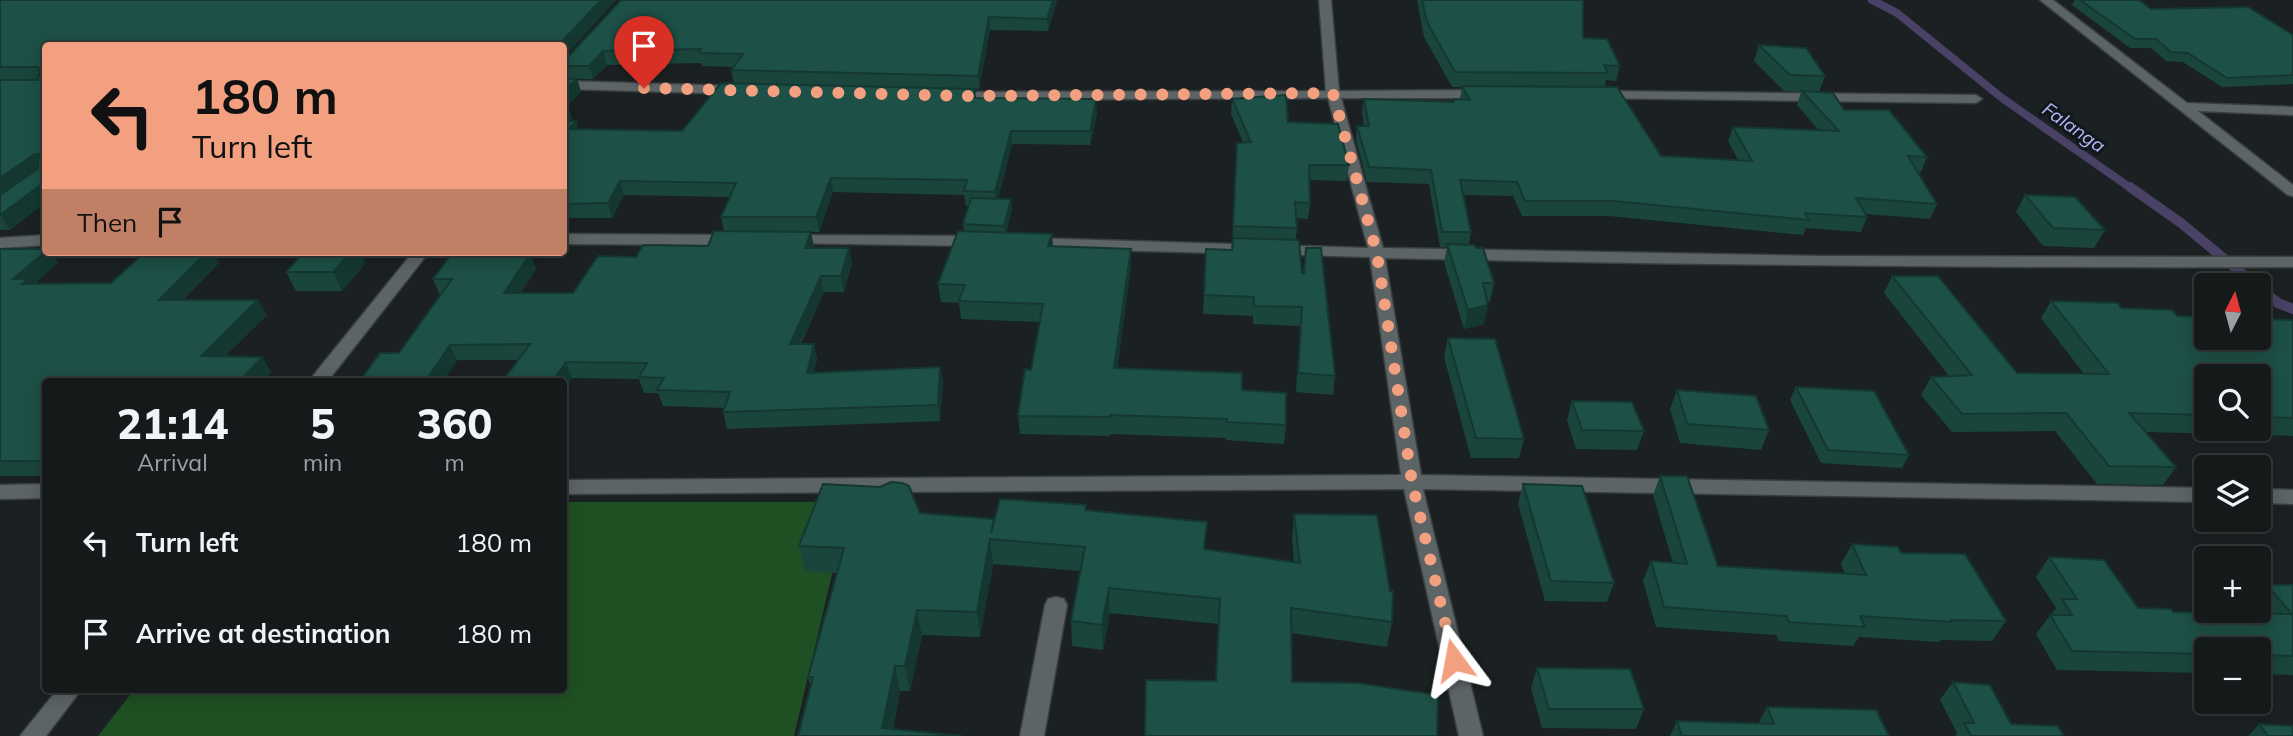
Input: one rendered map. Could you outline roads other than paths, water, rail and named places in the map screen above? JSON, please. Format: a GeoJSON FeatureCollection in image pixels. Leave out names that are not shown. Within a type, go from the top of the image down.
{"type":"FeatureCollection","features":[{"type":"Feature","properties":{"kind":"street"},"geometry":{"type":"LineString","coordinates":[[1325,0],[1333,93],[1377,254],[1412,482],[1471,736]]}},
{"type":"Feature","properties":{"kind":"street"},"geometry":{"type":"LineString","coordinates":[[2046,0],[2293,192]]}},
{"type":"Feature","properties":{"kind":"street"},"geometry":{"type":"LineString","coordinates":[[567,85],[744,90]]}},
{"type":"Feature","properties":{"kind":"street"},"geometry":{"type":"LineString","coordinates":[[939,95],[1495,94]]}},
{"type":"Feature","properties":{"kind":"street"},"geometry":{"type":"LineString","coordinates":[[1590,95],[1726,96],[1851,101],[1976,99]]}},
{"type":"Feature","properties":{"kind":"street"},"geometry":{"type":"LineString","coordinates":[[2185,107],[2293,111]]}},
{"type":"Feature","properties":{"kind":"street"},"geometry":{"type":"LineString","coordinates":[[567,239],[747,240]]}},
{"type":"Feature","properties":{"kind":"street"},"geometry":{"type":"LineString","coordinates":[[0,243],[42,240]]}},
{"type":"Feature","properties":{"kind":"street"},"geometry":{"type":"LineString","coordinates":[[774,240],[992,242]]}},
{"type":"Feature","properties":{"kind":"street"},"geometry":{"type":"LineString","coordinates":[[1019,243],[1377,254],[2050,263],[2293,262]]}},
{"type":"Feature","properties":{"kind":"street"},"geometry":{"type":"LineString","coordinates":[[320,378],[418,256]]}},
{"type":"Feature","properties":{"kind":"street"},"geometry":{"type":"LineString","coordinates":[[567,487],[1412,482],[2194,495]]}},
{"type":"Feature","properties":{"kind":"street"},"geometry":{"type":"LineString","coordinates":[[0,492],[42,491]]}},
{"type":"Feature","properties":{"kind":"street"},"geometry":{"type":"LineString","coordinates":[[2271,496],[2293,497]]}},
{"type":"Feature","properties":{"kind":"street"},"geometry":{"type":"LineString","coordinates":[[1032,736],[1056,605]]}},
{"type":"Feature","properties":{"kind":"street"},"geometry":{"type":"LineString","coordinates":[[32,736],[68,693]]}},
{"type":"Feature","properties":{"kind":"waterway","name":"Falanga"},"geometry":{"type":"LineString","coordinates":[[1872,0],[1897,13],[2002,98],[2132,189]]}},
{"type":"Feature","properties":{"kind":"waterway","name":"Falanga"},"geometry":{"type":"LineString","coordinates":[[2130,187],[2181,223],[2241,273]]}},
{"type":"Feature","properties":{"kind":"waterway","name":"Falanga"},"geometry":{"type":"LineString","coordinates":[[2272,298],[2293,309]]}}]}
